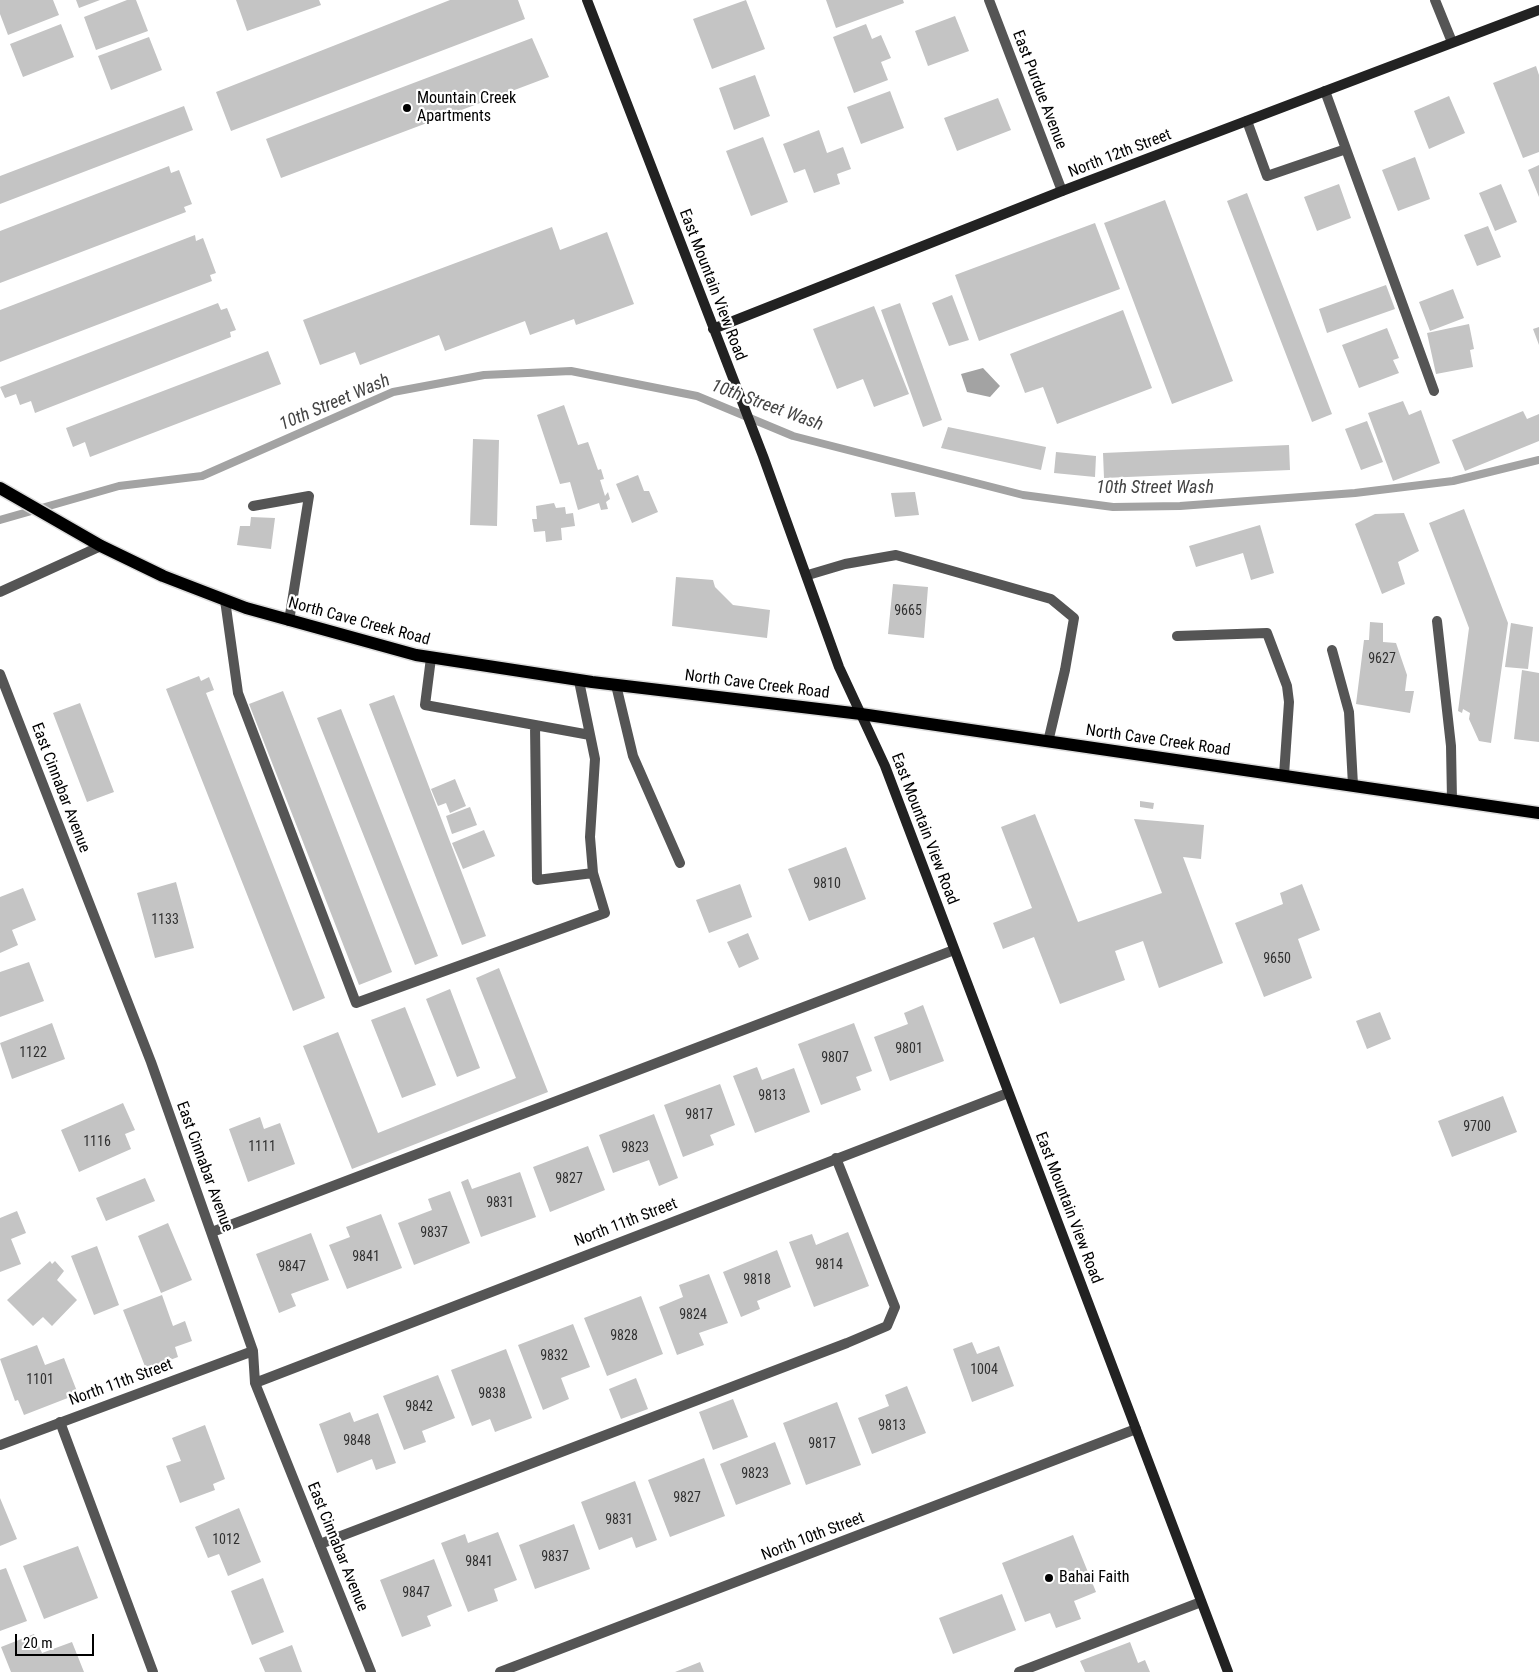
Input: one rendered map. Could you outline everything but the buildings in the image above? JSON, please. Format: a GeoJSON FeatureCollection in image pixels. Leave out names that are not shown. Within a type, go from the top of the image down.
{"type":"FeatureCollection","features":[{"type":"Feature","properties":{"kind":"main road","name":"North Cave Creek Road"},"geometry":{"type":"LineString","coordinates":[[0,488],[102,546],[164,576],[225,600],[289,621],[431,658],[579,681],[861,714],[1539,813]]}},
{"type":"Feature","properties":{"kind":"street","name":"East Mountain View Road"},"geometry":{"type":"LineString","coordinates":[[586,0],[763,456],[808,575],[839,667],[885,766],[1228,1672]]}},
{"type":"Feature","properties":{"kind":"street","name":"East Purdue Avenue"},"geometry":{"type":"LineString","coordinates":[[989,0],[1062,192]]}},
{"type":"Feature","properties":{"kind":"street"},"geometry":{"type":"LineString","coordinates":[[1435,0],[1452,42]]}},
{"type":"Feature","properties":{"kind":"street","name":"North 12th Street"},"geometry":{"type":"LineString","coordinates":[[713,329],[1062,192],[1539,10]]}},
{"type":"Feature","properties":{"kind":"street"},"geometry":{"type":"LineString","coordinates":[[1325,91],[1434,391]]}},
{"type":"Feature","properties":{"kind":"street"},"geometry":{"type":"LineString","coordinates":[[1247,121],[1267,176],[1346,149]]}},
{"type":"Feature","properties":{"kind":"street"},"geometry":{"type":"LineString","coordinates":[[253,506],[309,496],[289,621]]}},
{"type":"Feature","properties":{"kind":"street"},"geometry":{"type":"LineString","coordinates":[[0,592],[102,546]]}},
{"type":"Feature","properties":{"kind":"street"},"geometry":{"type":"LineString","coordinates":[[808,575],[845,564],[896,555],[1051,599],[1074,618],[1066,670],[1048,742]]}},
{"type":"Feature","properties":{"kind":"street"},"geometry":{"type":"LineString","coordinates":[[225,600],[238,693],[356,1003],[605,913],[593,873],[590,836],[595,759],[579,681]]}},
{"type":"Feature","properties":{"kind":"street"},"geometry":{"type":"LineString","coordinates":[[1437,621],[1451,746],[1452,800]]}},
{"type":"Feature","properties":{"kind":"street"},"geometry":{"type":"LineString","coordinates":[[1178,636],[1266,633],[1288,686],[1289,702],[1284,775]]}},
{"type":"Feature","properties":{"kind":"street"},"geometry":{"type":"LineString","coordinates":[[1332,650],[1349,712],[1353,785]]}},
{"type":"Feature","properties":{"kind":"street"},"geometry":{"type":"LineString","coordinates":[[431,658],[425,705],[590,735]]}},
{"type":"Feature","properties":{"kind":"street","name":"East Cinnabar Avenue"},"geometry":{"type":"LineString","coordinates":[[0,674],[151,1062],[253,1350],[255,1383],[371,1672]]}},
{"type":"Feature","properties":{"kind":"street"},"geometry":{"type":"LineString","coordinates":[[616,685],[633,756],[680,863]]}},
{"type":"Feature","properties":{"kind":"street"},"geometry":{"type":"LineString","coordinates":[[535,725],[537,880],[593,873]]}},
{"type":"Feature","properties":{"kind":"street"},"geometry":{"type":"LineString","coordinates":[[212,1232],[954,950]]}},
{"type":"Feature","properties":{"kind":"street","name":"North 11th Street"},"geometry":{"type":"LineString","coordinates":[[255,1383],[1008,1093]]}},
{"type":"Feature","properties":{"kind":"street"},"geometry":{"type":"LineString","coordinates":[[320,1544],[829,1350],[887,1326],[895,1307],[836,1158]]}},
{"type":"Feature","properties":{"kind":"street","name":"North 11th Street"},"geometry":{"type":"LineString","coordinates":[[0,1445],[253,1350]]}},
{"type":"Feature","properties":{"kind":"street"},"geometry":{"type":"LineString","coordinates":[[60,1422],[153,1672]]}},
{"type":"Feature","properties":{"kind":"street","name":"North 10th Street"},"geometry":{"type":"LineString","coordinates":[[500,1672],[1136,1429]]}},
{"type":"Feature","properties":{"kind":"street"},"geometry":{"type":"LineString","coordinates":[[1019,1672],[1202,1602]]}},
{"type":"Feature","properties":{"kind":"shaded area"},"geometry":{"type":"Polygon","coordinates":[[[983,368],[1000,386],[990,397],[967,392],[961,374],[983,368]]]}},
{"type":"Feature","properties":{"kind":"waterway","name":"10th Street Wash"},"geometry":{"type":"LineString","coordinates":[[0,520],[119,486],[202,476],[393,392],[484,375],[571,371],[697,396],[793,436],[1023,495],[1113,507],[1180,506],[1355,493],[1453,481],[1539,460]]}},
{"type":"Feature","properties":{"kind":"place","name":"Mountain Creek Apartments"},"geometry":{"type":"Point","coordinates":[407,108]}},
{"type":"Feature","properties":{"kind":"place","name":"Bahai Faith"},"geometry":{"type":"Point","coordinates":[1049,1578]}}]}
